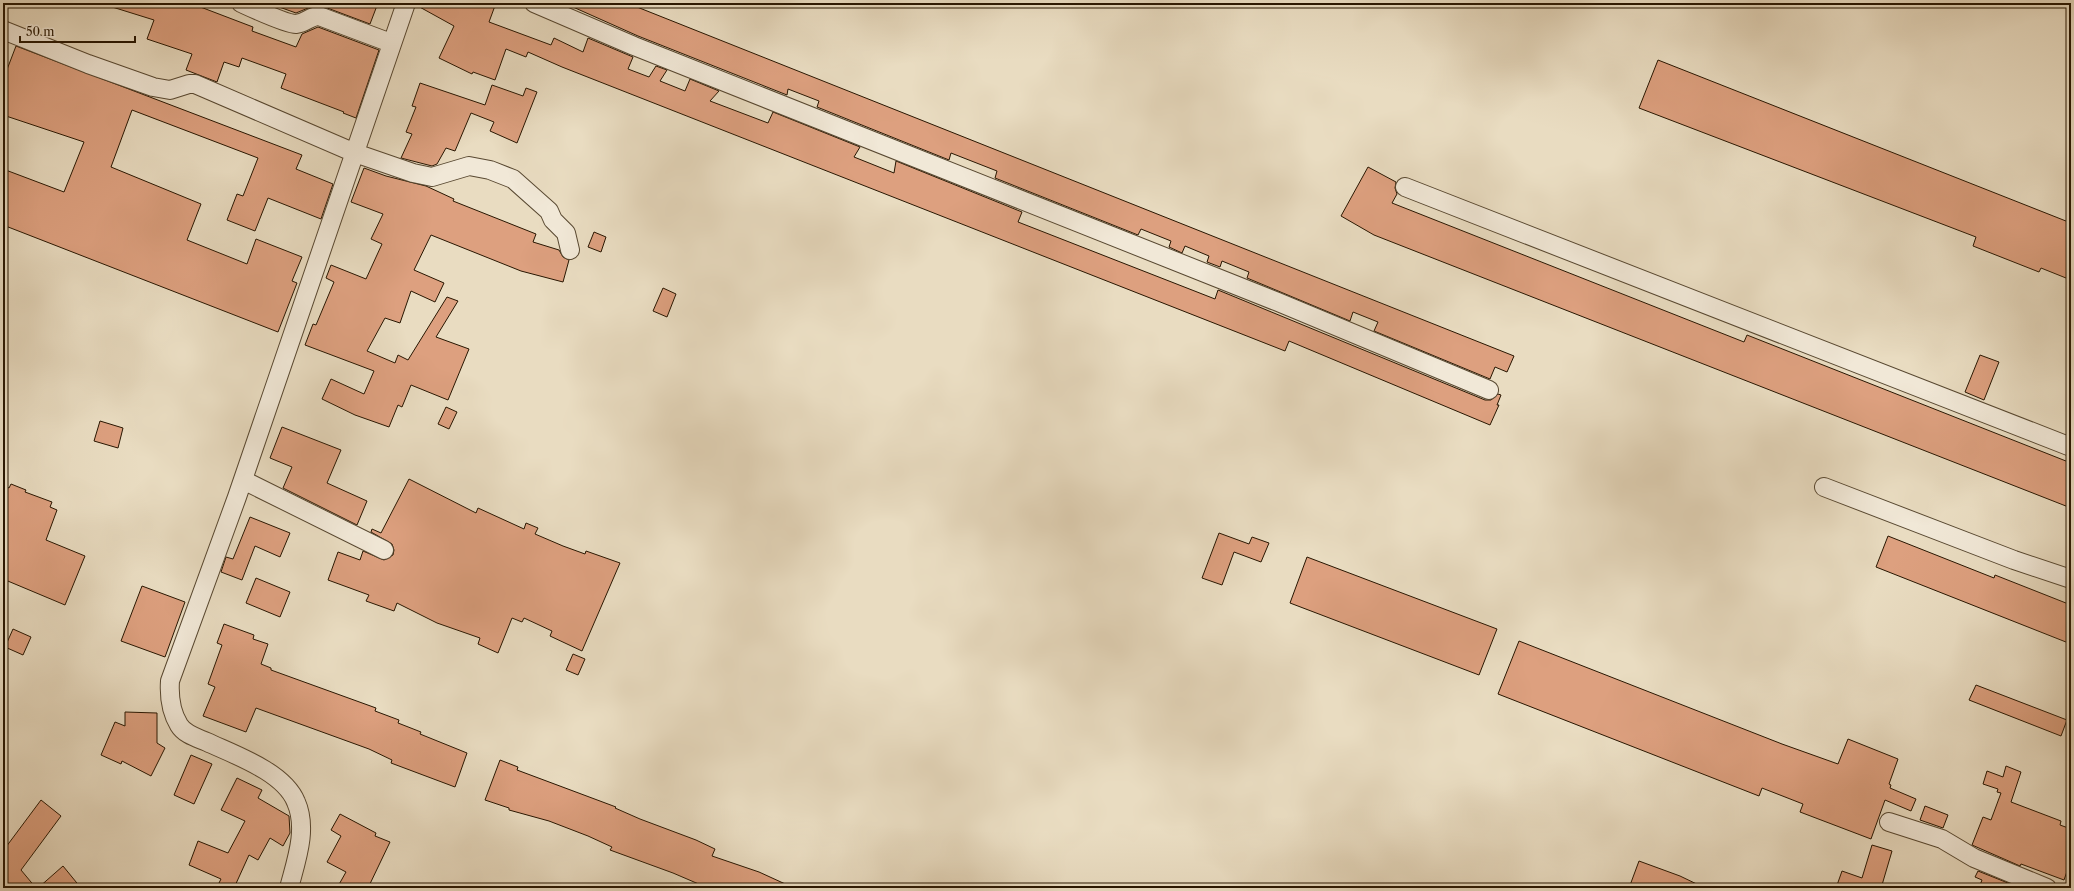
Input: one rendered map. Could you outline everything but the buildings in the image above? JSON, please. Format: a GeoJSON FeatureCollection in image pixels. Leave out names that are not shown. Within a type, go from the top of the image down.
{"type":"FeatureCollection","features":[{"type":"Feature","properties":{"kind":"street"},"geometry":{"type":"LineString","coordinates":[[241,3],[294,24],[304,23],[313,16],[319,16],[391,43]]}},
{"type":"Feature","properties":{"kind":"street"},"geometry":{"type":"LineString","coordinates":[[289,888],[300,846],[300,825],[297,803],[290,790],[274,775],[188,734],[179,726],[173,713],[170,696],[170,682],[243,480],[391,43],[406,3]]}},
{"type":"Feature","properties":{"kind":"street"},"geometry":{"type":"LineString","coordinates":[[534,3],[634,46],[1270,299],[1489,390]]}},
{"type":"Feature","properties":{"kind":"street"},"geometry":{"type":"LineString","coordinates":[[3,30],[88,64],[153,87],[170,90],[189,84],[195,84],[355,153],[413,173],[432,177],[469,166],[490,170],[513,179],[548,211],[553,220],[566,233],[570,250]]}},
{"type":"Feature","properties":{"kind":"street"},"geometry":{"type":"LineString","coordinates":[[1405,187],[2071,447]]}},
{"type":"Feature","properties":{"kind":"street"},"geometry":{"type":"LineString","coordinates":[[243,480],[384,550]]}},
{"type":"Feature","properties":{"kind":"street"},"geometry":{"type":"LineString","coordinates":[[1824,488],[2014,560],[2071,579]]}},
{"type":"Feature","properties":{"kind":"street"},"geometry":{"type":"LineString","coordinates":[[1889,822],[1942,839],[1974,858],[2047,888]]}}]}
